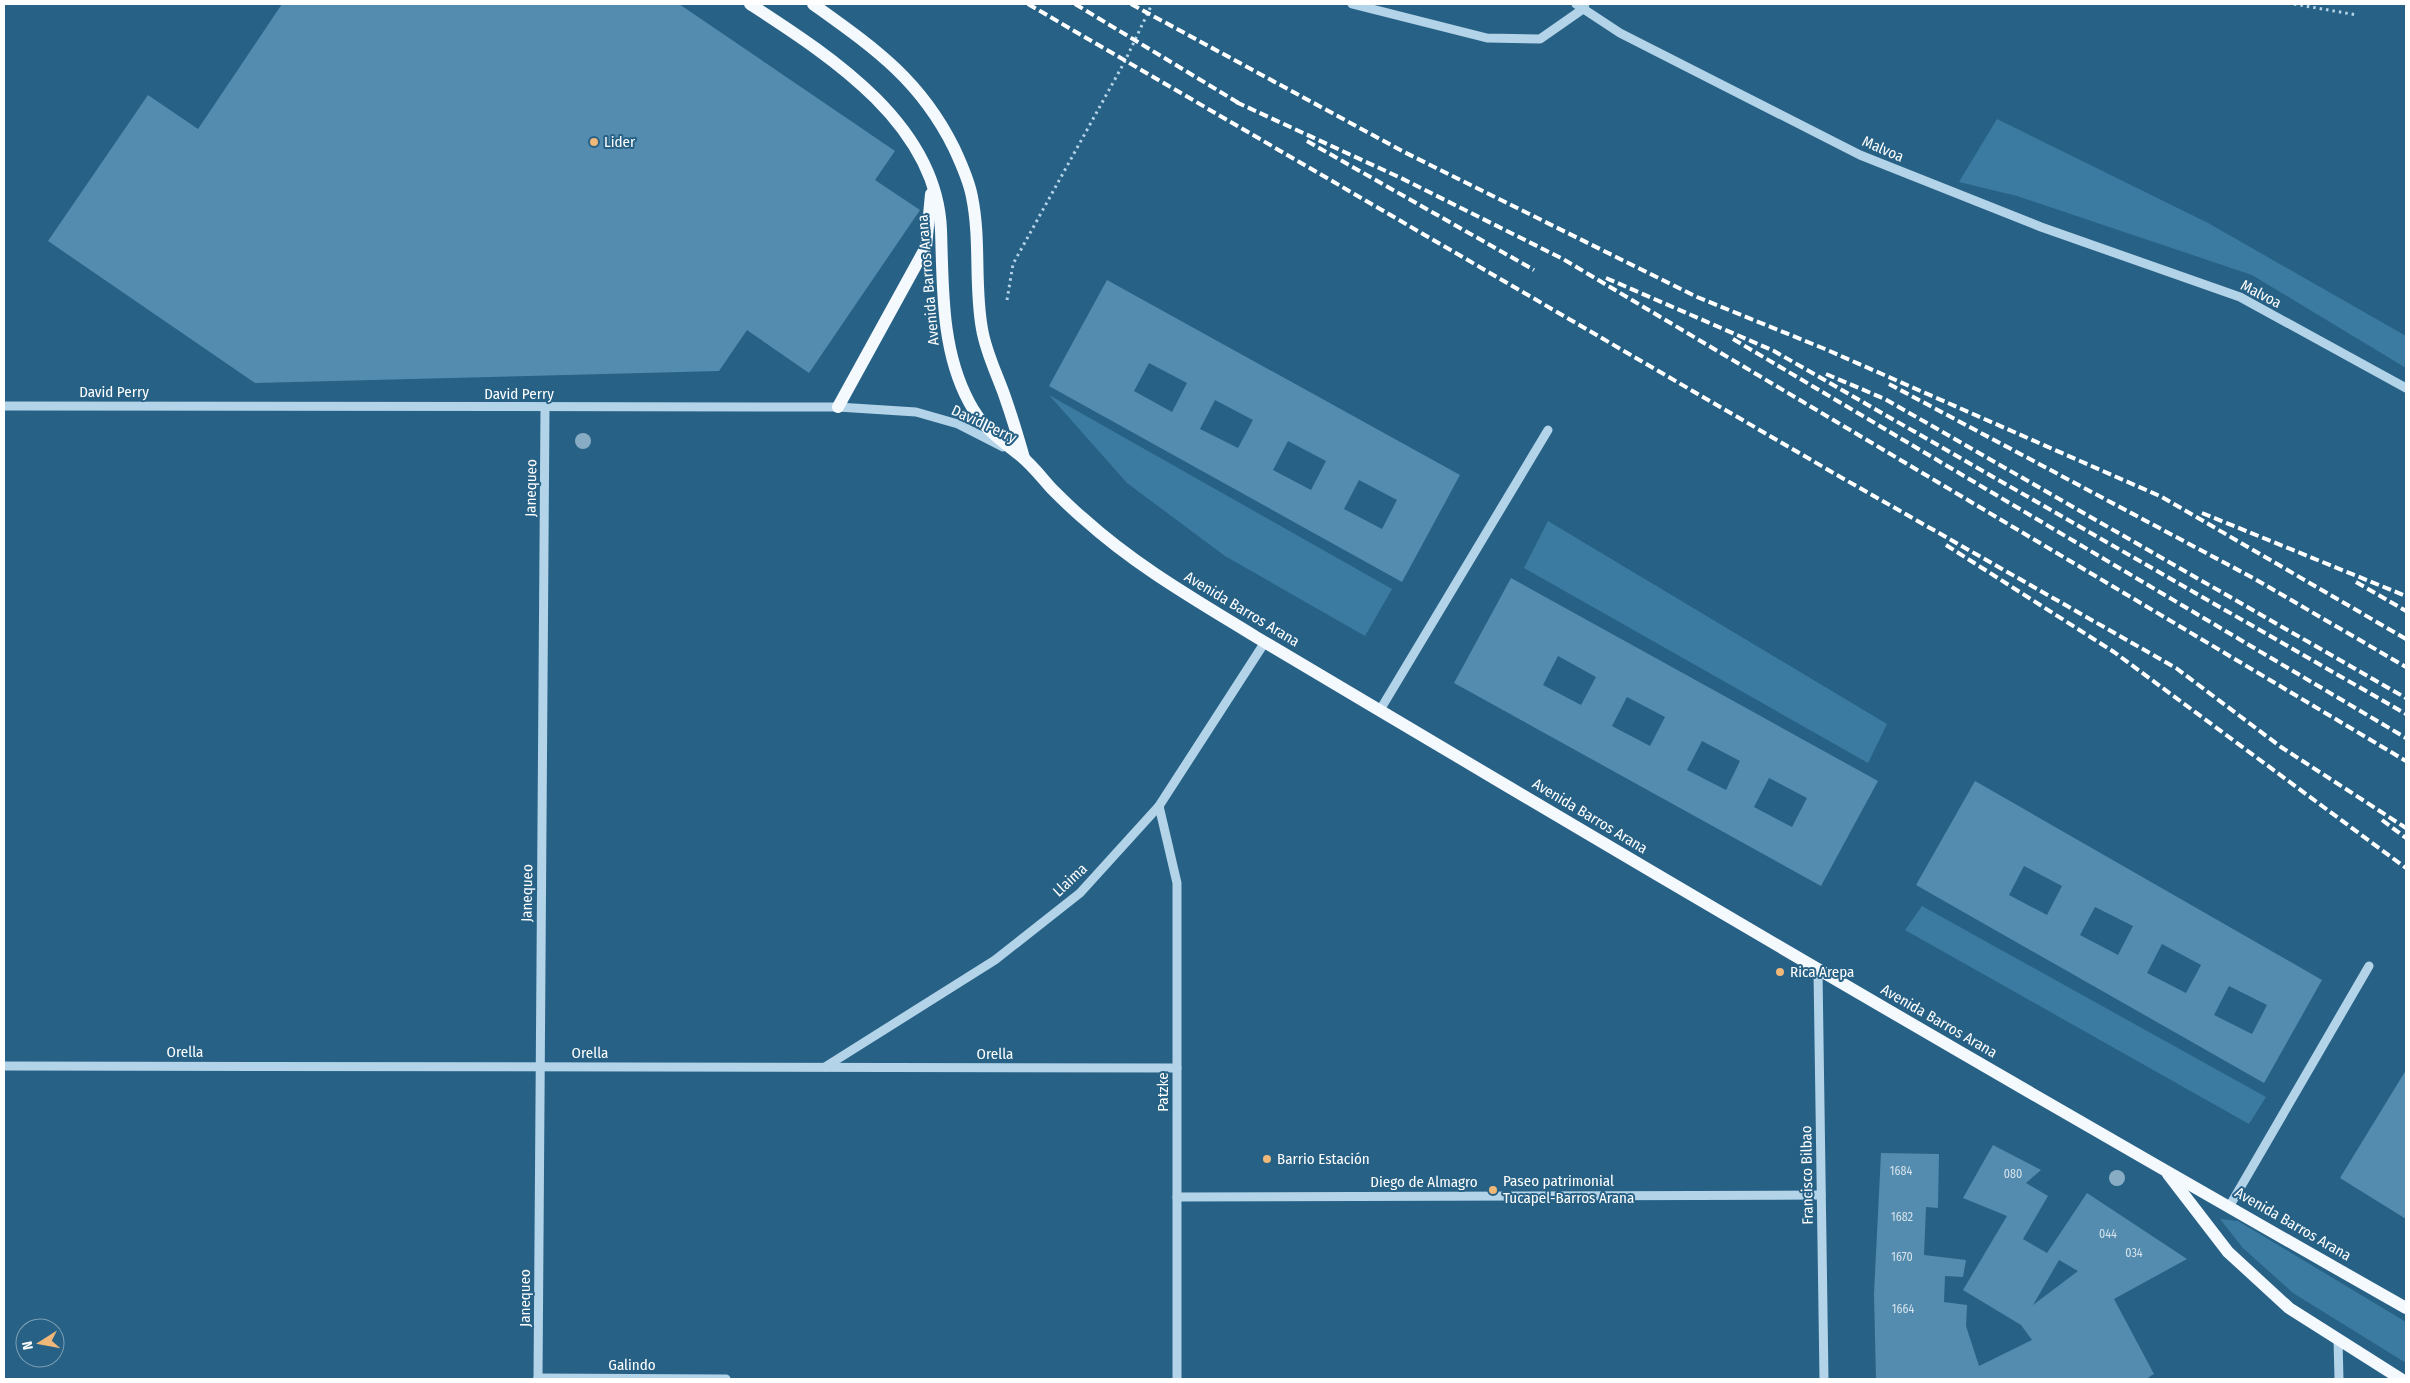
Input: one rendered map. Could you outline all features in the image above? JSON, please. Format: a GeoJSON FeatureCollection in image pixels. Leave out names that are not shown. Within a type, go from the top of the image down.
{"type":"FeatureCollection","features":[{"type":"Feature","properties":{"kind":"main road","name":"Avenida Barros Arana"},"geometry":{"type":"LineString","coordinates":[[750,4],[801,38],[869,92],[890,112],[907,134],[921,158],[932,184],[941,222],[942,274],[948,342],[959,378],[974,412],[1005,446],[1024,458],[1051,488],[1114,545],[1149,572],[1818,971],[2406,1308]]}},
{"type":"Feature","properties":{"kind":"main road","name":"Avenida Barros Arana"},"geometry":{"type":"LineString","coordinates":[[813,4],[872,46],[899,70],[923,97],[944,127],[960,160],[972,196],[978,255],[978,298],[982,328],[990,360],[1004,395],[1024,458]]}},
{"type":"Feature","properties":{"kind":"main road"},"geometry":{"type":"LineString","coordinates":[[838,407],[926,248],[932,184]]}},
{"type":"Feature","properties":{"kind":"main road","name":"Avenida Barros Arana"},"geometry":{"type":"LineString","coordinates":[[2163,1168],[2228,1252],[2289,1308],[2401,1379]]}},
{"type":"Feature","properties":{"kind":"street","name":"Malvoa"},"geometry":{"type":"LineString","coordinates":[[1352,4],[1487,38],[1540,38],[1581,5],[1620,33],[1860,155],[2041,228],[2240,297],[2406,388]]}},
{"type":"Feature","properties":{"kind":"street","name":"David Perry"},"geometry":{"type":"LineString","coordinates":[[4,406],[838,407],[916,412],[958,424],[1024,458]]}},
{"type":"Feature","properties":{"kind":"street","name":"Janequeo"},"geometry":{"type":"LineString","coordinates":[[538,1379],[545,408]]}},
{"type":"Feature","properties":{"kind":"street"},"geometry":{"type":"LineString","coordinates":[[1380,710],[1548,430]]}},
{"type":"Feature","properties":{"kind":"street","name":"Llaima"},"geometry":{"type":"LineString","coordinates":[[825,1067],[995,960],[1080,892],[1159,806],[1265,642]]}},
{"type":"Feature","properties":{"kind":"street","name":"Patzke"},"geometry":{"type":"LineString","coordinates":[[1159,806],[1177,883],[1177,1379]]}},
{"type":"Feature","properties":{"kind":"street"},"geometry":{"type":"LineString","coordinates":[[2229,1207],[2369,966]]}},
{"type":"Feature","properties":{"kind":"street","name":"Francisco Bilbao"},"geometry":{"type":"LineString","coordinates":[[1818,971],[1824,1379]]}},
{"type":"Feature","properties":{"kind":"street","name":"Orella"},"geometry":{"type":"LineString","coordinates":[[4,1066],[1177,1068]]}},
{"type":"Feature","properties":{"kind":"street","name":"Diego de Almagro"},"geometry":{"type":"LineString","coordinates":[[1177,1197],[1821,1195]]}},
{"type":"Feature","properties":{"kind":"street"},"geometry":{"type":"LineString","coordinates":[[2338,1339],[2339,1379]]}},
{"type":"Feature","properties":{"kind":"street","name":"Galindo"},"geometry":{"type":"LineString","coordinates":[[538,1379],[726,1379]]}},
{"type":"Feature","properties":{"kind":"path"},"geometry":{"type":"LineString","coordinates":[[1006,306],[1014,264],[1125,61],[1152,4]]}},
{"type":"Feature","properties":{"kind":"path"},"geometry":{"type":"LineString","coordinates":[[2294,4],[2357,15]]}},
{"type":"Feature","properties":{"kind":"shaded area"},"geometry":{"type":"Polygon","coordinates":[[[1997,119],[2208,223],[2406,336],[2406,368],[2252,275],[2017,196],[1959,182],[1997,119]]]}},
{"type":"Feature","properties":{"kind":"shaded area"},"geometry":{"type":"Polygon","coordinates":[[[1049,395],[1392,589],[1365,636],[1225,556],[1127,483],[1049,395]]]}},
{"type":"Feature","properties":{"kind":"shaded area"},"geometry":{"type":"Polygon","coordinates":[[[1548,521],[1887,724],[1868,763],[1524,568],[1548,521]]]}},
{"type":"Feature","properties":{"kind":"shaded area"},"geometry":{"type":"Polygon","coordinates":[[[1922,906],[2266,1097],[2249,1124],[1905,930],[1922,906]]]}},
{"type":"Feature","properties":{"kind":"shaded area"},"geometry":{"type":"Polygon","coordinates":[[[2220,1219],[2238,1221],[2406,1322],[2406,1363],[2293,1293],[2243,1248],[2220,1219]]]}},
{"type":"Feature","properties":{"kind":"building"},"geometry":{"type":"Polygon","coordinates":[[[282,4],[679,4],[895,151],[875,180],[920,210],[809,373],[747,330],[719,371],[255,383],[48,241],[148,95],[198,129],[282,4]]]}},
{"type":"Feature","properties":{"kind":"building"},"geometry":{"type":"Polygon","coordinates":[[[1107,280],[1460,475],[1402,582],[1049,386],[1107,280]],[[1149,363],[1134,391],[1172,412],[1187,383],[1149,363]],[[1215,400],[1200,429],[1238,448],[1253,420],[1215,400]],[[1288,441],[1273,470],[1311,490],[1326,461],[1288,441]],[[1359,480],[1344,509],[1382,529],[1397,500],[1359,480]]]}},
{"type":"Feature","properties":{"kind":"building"},"geometry":{"type":"Polygon","coordinates":[[[1511,578],[1878,781],[1821,886],[1454,683],[1511,578]],[[1558,656],[1543,685],[1581,705],[1596,677],[1558,656]],[[1627,697],[1612,726],[1650,746],[1665,717],[1627,697]],[[1702,741],[1687,770],[1726,790],[1740,761],[1702,741]],[[1769,778],[1754,807],[1792,827],[1807,798],[1769,778]]]}},
{"type":"Feature","properties":{"kind":"building"},"geometry":{"type":"Polygon","coordinates":[[[1975,781],[2322,980],[2264,1083],[1916,885],[1975,781]],[[2024,866],[2009,895],[2047,915],[2062,886],[2024,866]],[[2095,907],[2080,935],[2118,955],[2133,926],[2095,907]],[[2162,944],[2147,973],[2186,993],[2201,965],[2162,944]],[[2229,986],[2214,1015],[2252,1034],[2267,1005],[2229,986]]]}},
{"type":"Feature","properties":{"kind":"building"},"geometry":{"type":"Polygon","coordinates":[[[2406,1070],[2406,1219],[2340,1178],[2406,1070]]]}},
{"type":"Feature","properties":{"kind":"building"},"geometry":{"type":"Polygon","coordinates":[[[1993,1145],[2041,1170],[2026,1183],[2048,1196],[2023,1239],[2047,1253],[2087,1193],[2187,1259],[2114,1299],[2154,1374],[2146,1379],[1876,1379],[1874,1294],[1881,1153],[1939,1154],[1938,1208],[1926,1207],[1924,1255],[1966,1260],[1963,1277],[1945,1276],[1944,1302],[1967,1305],[1966,1326],[1979,1366],[2032,1340],[2021,1325],[1963,1290],[2007,1216],[1963,1198],[1993,1145]],[[2059,1260],[2033,1305],[2078,1271],[2059,1260]]]}},
{"type":"Feature","properties":{"kind":"railway"},"geometry":{"type":"LineString","coordinates":[[1028,4],[1837,475],[2176,668],[2281,747],[2406,828]]}},
{"type":"Feature","properties":{"kind":"railway"},"geometry":{"type":"LineString","coordinates":[[1075,4],[1242,105]]}},
{"type":"Feature","properties":{"kind":"railway"},"geometry":{"type":"LineString","coordinates":[[1131,4],[1404,152],[1697,297],[1825,349],[2162,497],[2406,639]]}},
{"type":"Feature","properties":{"kind":"railway"},"geometry":{"type":"LineString","coordinates":[[1236,102],[1401,178],[1563,259],[2406,761]]}},
{"type":"Feature","properties":{"kind":"railway"},"geometry":{"type":"LineString","coordinates":[[1307,141],[1534,270]]}},
{"type":"Feature","properties":{"kind":"railway"},"geometry":{"type":"LineString","coordinates":[[1606,278],[1774,351],[2406,714]]}},
{"type":"Feature","properties":{"kind":"railway"},"geometry":{"type":"LineString","coordinates":[[1733,339],[2406,738]]}},
{"type":"Feature","properties":{"kind":"railway"},"geometry":{"type":"LineString","coordinates":[[1826,374],[1885,399],[2406,698]]}},
{"type":"Feature","properties":{"kind":"railway"},"geometry":{"type":"LineString","coordinates":[[1889,384],[2255,579],[2406,667]]}},
{"type":"Feature","properties":{"kind":"railway"},"geometry":{"type":"LineString","coordinates":[[2202,513],[2406,596]]}},
{"type":"Feature","properties":{"kind":"railway"},"geometry":{"type":"LineString","coordinates":[[1946,545],[2114,652],[2406,868]]}},
{"type":"Feature","properties":{"kind":"railway"},"geometry":{"type":"LineString","coordinates":[[2356,582],[2406,611]]}},
{"type":"Feature","properties":{"kind":"railway"},"geometry":{"type":"LineString","coordinates":[[2382,820],[2406,838]]}},
{"type":"Feature","properties":{"kind":"place","name":"Lider"},"geometry":{"type":"Point","coordinates":[594,142]}},
{"type":"Feature","properties":{"kind":"place","name":"Rica Arepa"},"geometry":{"type":"Point","coordinates":[1780,972]}},
{"type":"Feature","properties":{"kind":"place","name":"Barrio Estación"},"geometry":{"type":"Point","coordinates":[1267,1159]}},
{"type":"Feature","properties":{"kind":"place","name":"Paseo patrimonial Tucapel-Barros Arana"},"geometry":{"type":"Point","coordinates":[1493,1190]}}]}
